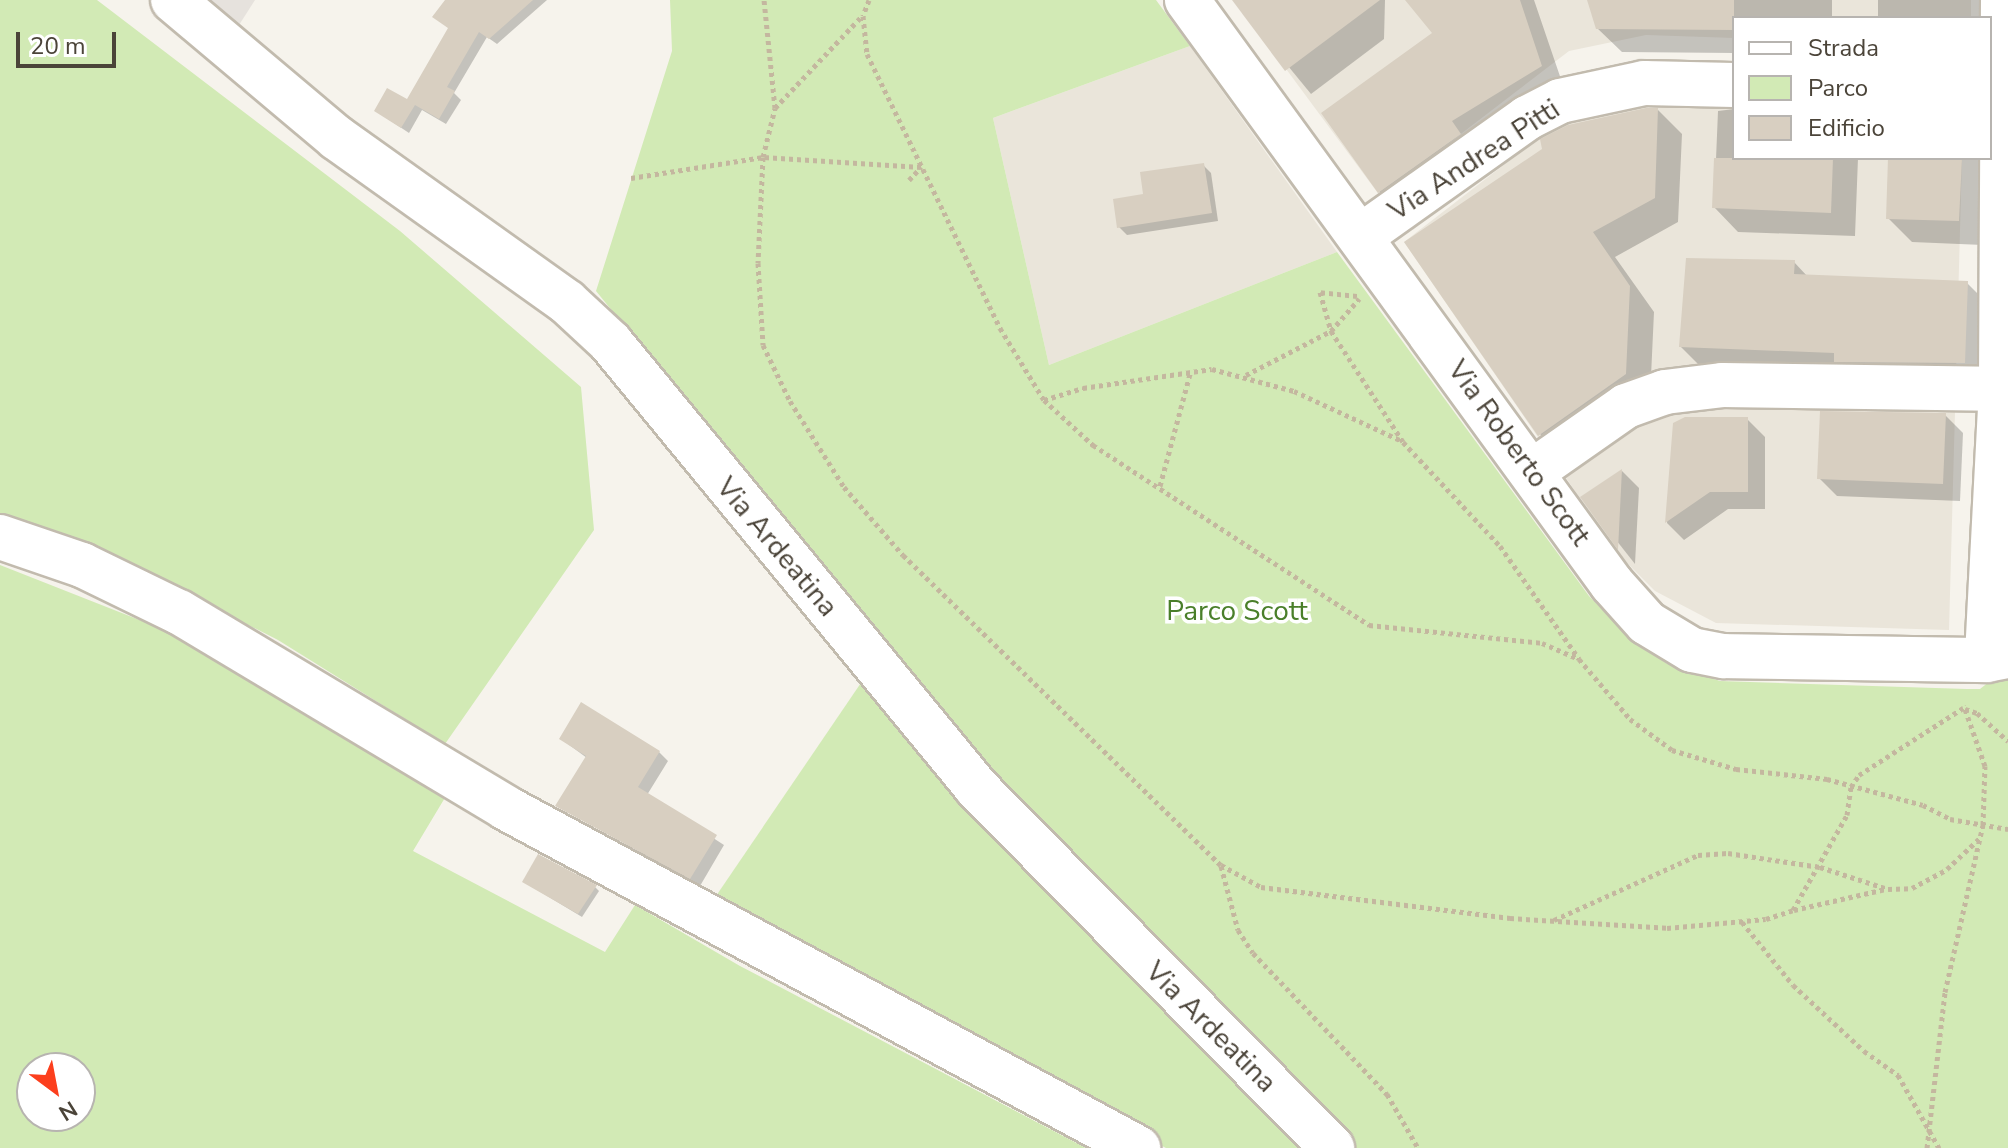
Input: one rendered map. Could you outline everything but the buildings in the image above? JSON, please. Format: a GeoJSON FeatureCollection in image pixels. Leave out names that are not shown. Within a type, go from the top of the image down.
{"type":"FeatureCollection","features":[{"type":"Feature","properties":{"kind":"street","name":"Via Ardeatina"},"geometry":{"type":"LineString","coordinates":[[173,0],[337,138],[567,302],[610,342],[977,788],[1332,1148]]}},
{"type":"Feature","properties":{"kind":"street","name":"Via Roberto Scott"},"geometry":{"type":"LineString","coordinates":[[1187,0],[1634,612],[1692,650],[1724,656],[1998,658]]}},
{"type":"Feature","properties":{"kind":"street"},"geometry":{"type":"LineString","coordinates":[[1998,658],[1992,587],[2004,389],[2005,274],[2000,97],[2003,0]]}},
{"type":"Feature","properties":{"kind":"street","name":"Via Andrea Pitti"},"geometry":{"type":"LineString","coordinates":[[1361,236],[1527,118],[1560,101],[1644,83],[1732,85]]}},
{"type":"Feature","properties":{"kind":"street"},"geometry":{"type":"LineString","coordinates":[[1533,471],[1626,406],[1665,392],[1722,385],[2004,389]]}},
{"type":"Feature","properties":{"kind":"street"},"geometry":{"type":"LineString","coordinates":[[0,537],[82,565],[179,612],[506,808],[1138,1148]]}},
{"type":"Feature","properties":{"kind":"path"},"geometry":{"type":"LineString","coordinates":[[764,0],[775,108],[763,157],[758,263],[763,345],[790,401],[844,487],[903,555],[1221,865],[1261,887],[1552,920],[1667,928],[1741,921],[1925,882],[1981,837]]}},
{"type":"Feature","properties":{"kind":"path"},"geometry":{"type":"LineString","coordinates":[[775,108],[863,16],[869,0]]}},
{"type":"Feature","properties":{"kind":"path"},"geometry":{"type":"LineString","coordinates":[[863,16],[867,54],[1000,328],[1044,400],[1093,445],[1369,625],[1542,643],[1579,659]]}},
{"type":"Feature","properties":{"kind":"path"},"geometry":{"type":"LineString","coordinates":[[631,178],[763,157],[921,167]]}},
{"type":"Feature","properties":{"kind":"path"},"geometry":{"type":"LineString","coordinates":[[909,180],[921,167]]}},
{"type":"Feature","properties":{"kind":"path"},"geometry":{"type":"LineString","coordinates":[[1246,375],[1331,331],[1362,297],[1320,292],[1331,331],[1403,442],[1500,546],[1579,659],[1630,719],[1672,750],[1736,769],[1851,787],[1983,825],[2008,829]]}},
{"type":"Feature","properties":{"kind":"path"},"geometry":{"type":"LineString","coordinates":[[1044,400],[1083,388],[1212,369],[1246,375],[1403,442]]}},
{"type":"Feature","properties":{"kind":"path"},"geometry":{"type":"LineString","coordinates":[[1160,486],[1190,374]]}},
{"type":"Feature","properties":{"kind":"path"},"geometry":{"type":"LineString","coordinates":[[1793,910],[1847,815],[1851,787],[1859,775],[1963,708]]}},
{"type":"Feature","properties":{"kind":"path"},"geometry":{"type":"LineString","coordinates":[[1963,708],[1977,713],[2008,741]]}},
{"type":"Feature","properties":{"kind":"path"},"geometry":{"type":"LineString","coordinates":[[1927,1148],[1945,992],[1983,825],[1985,766],[1963,708]]}},
{"type":"Feature","properties":{"kind":"path"},"geometry":{"type":"LineString","coordinates":[[1552,920],[1698,855],[1728,853],[1820,867],[1888,889]]}},
{"type":"Feature","properties":{"kind":"path"},"geometry":{"type":"LineString","coordinates":[[1221,865],[1238,930],[1253,953],[1387,1094],[1418,1148]]}},
{"type":"Feature","properties":{"kind":"path"},"geometry":{"type":"LineString","coordinates":[[1741,921],[1793,985],[1864,1051],[1898,1075],[1939,1148]]}},
{"type":"Feature","properties":{"kind":"shaded area"},"geometry":{"type":"Polygon","coordinates":[[[192,0],[255,0],[232,36],[192,0]]]}},
{"type":"Feature","properties":{"kind":"shaded area"},"geometry":{"type":"Polygon","coordinates":[[[1235,0],[1971,0],[1971,16],[1732,16],[1732,38],[1646,35],[1569,51],[1380,196],[1235,0]]]}},
{"type":"Feature","properties":{"kind":"shaded area"},"geometry":{"type":"Polygon","coordinates":[[[1190,46],[1337,252],[1049,365],[993,118],[1190,46]]]}},
{"type":"Feature","properties":{"kind":"shaded area"},"geometry":{"type":"Polygon","coordinates":[[[1608,105],[1732,109],[1732,160],[1962,160],[1949,630],[1716,623],[1655,591],[1619,555],[1404,242],[1536,140],[1608,105]]]}},
{"type":"Feature","properties":{"kind":"green space"},"geometry":{"type":"Polygon","coordinates":[[[0,0],[97,0],[400,231],[581,387],[594,530],[445,744],[278,640],[96,548],[0,520],[0,0]]]}},
{"type":"Feature","properties":{"kind":"green space","name":"Parco Scott"},"geometry":{"type":"Polygon","coordinates":[[[670,0],[1156,0],[1190,46],[993,118],[1049,365],[1337,252],[1589,596],[1628,636],[1666,663],[1720,681],[1967,689],[1980,689],[2008,667],[2008,1148],[1354,1148],[994,779],[596,291],[672,51],[670,0]]]}},
{"type":"Feature","properties":{"kind":"green space"},"geometry":{"type":"Polygon","coordinates":[[[0,565],[170,632],[449,791],[413,851],[605,952],[635,905],[740,966],[1086,1148],[0,1148],[0,565]]]}},
{"type":"Feature","properties":{"kind":"green space"},"geometry":{"type":"Polygon","coordinates":[[[867,674],[1305,1148],[1166,1148],[843,979],[716,896],[867,674]]]}}]}
